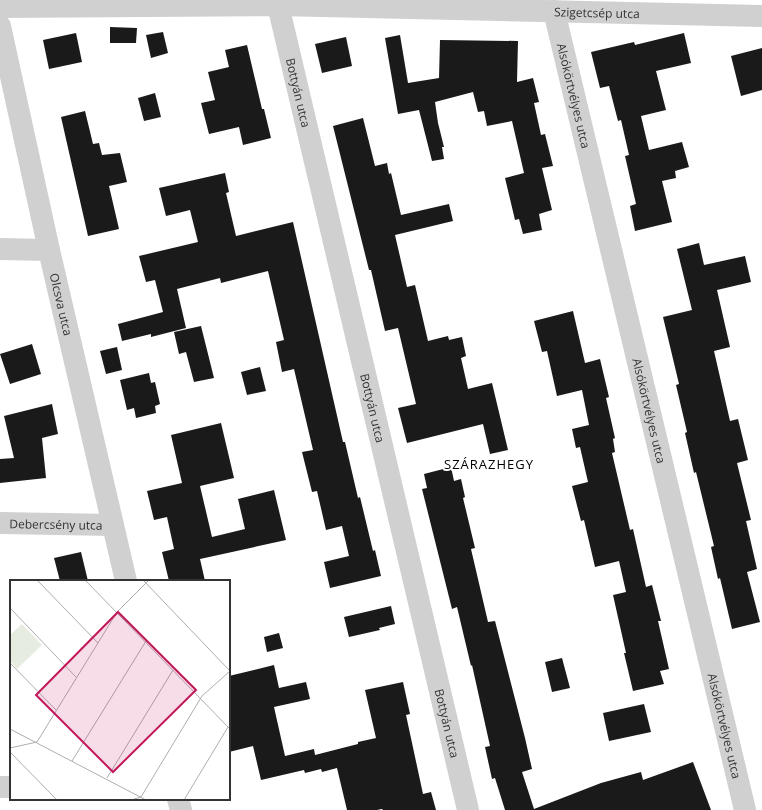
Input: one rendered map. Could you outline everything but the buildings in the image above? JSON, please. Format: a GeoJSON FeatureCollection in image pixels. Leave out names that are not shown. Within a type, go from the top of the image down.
{"type":"FeatureCollection","features":[{"type":"Feature","properties":{"kind":"street","name":"Szigetcsép utca"},"geometry":{"type":"LineString","coordinates":[[0,7],[278,5],[762,16]]}},
{"type":"Feature","properties":{"kind":"street","name":"Bottyán utca"},"geometry":{"type":"LineString","coordinates":[[278,5],[468,810]]}},
{"type":"Feature","properties":{"kind":"street","name":"Alsókörtvélyes utca"},"geometry":{"type":"LineString","coordinates":[[554,11],[745,810]]}},
{"type":"Feature","properties":{"kind":"street","name":"Olcsva utca"},"geometry":{"type":"LineString","coordinates":[[0,26],[49,250],[126,580]]}},
{"type":"Feature","properties":{"kind":"street"},"geometry":{"type":"LineString","coordinates":[[0,249],[49,250]]}},
{"type":"Feature","properties":{"kind":"street","name":"Debercsény utca"},"geometry":{"type":"LineString","coordinates":[[0,524],[113,526]]}},
{"type":"Feature","properties":{"kind":"street"},"geometry":{"type":"LineString","coordinates":[[178,800],[181,810]]}},
{"type":"Feature","properties":{"kind":"district","name":"SZÁRAZHEGY"},"geometry":{"type":"Point","coordinates":[489,464]}}]}
